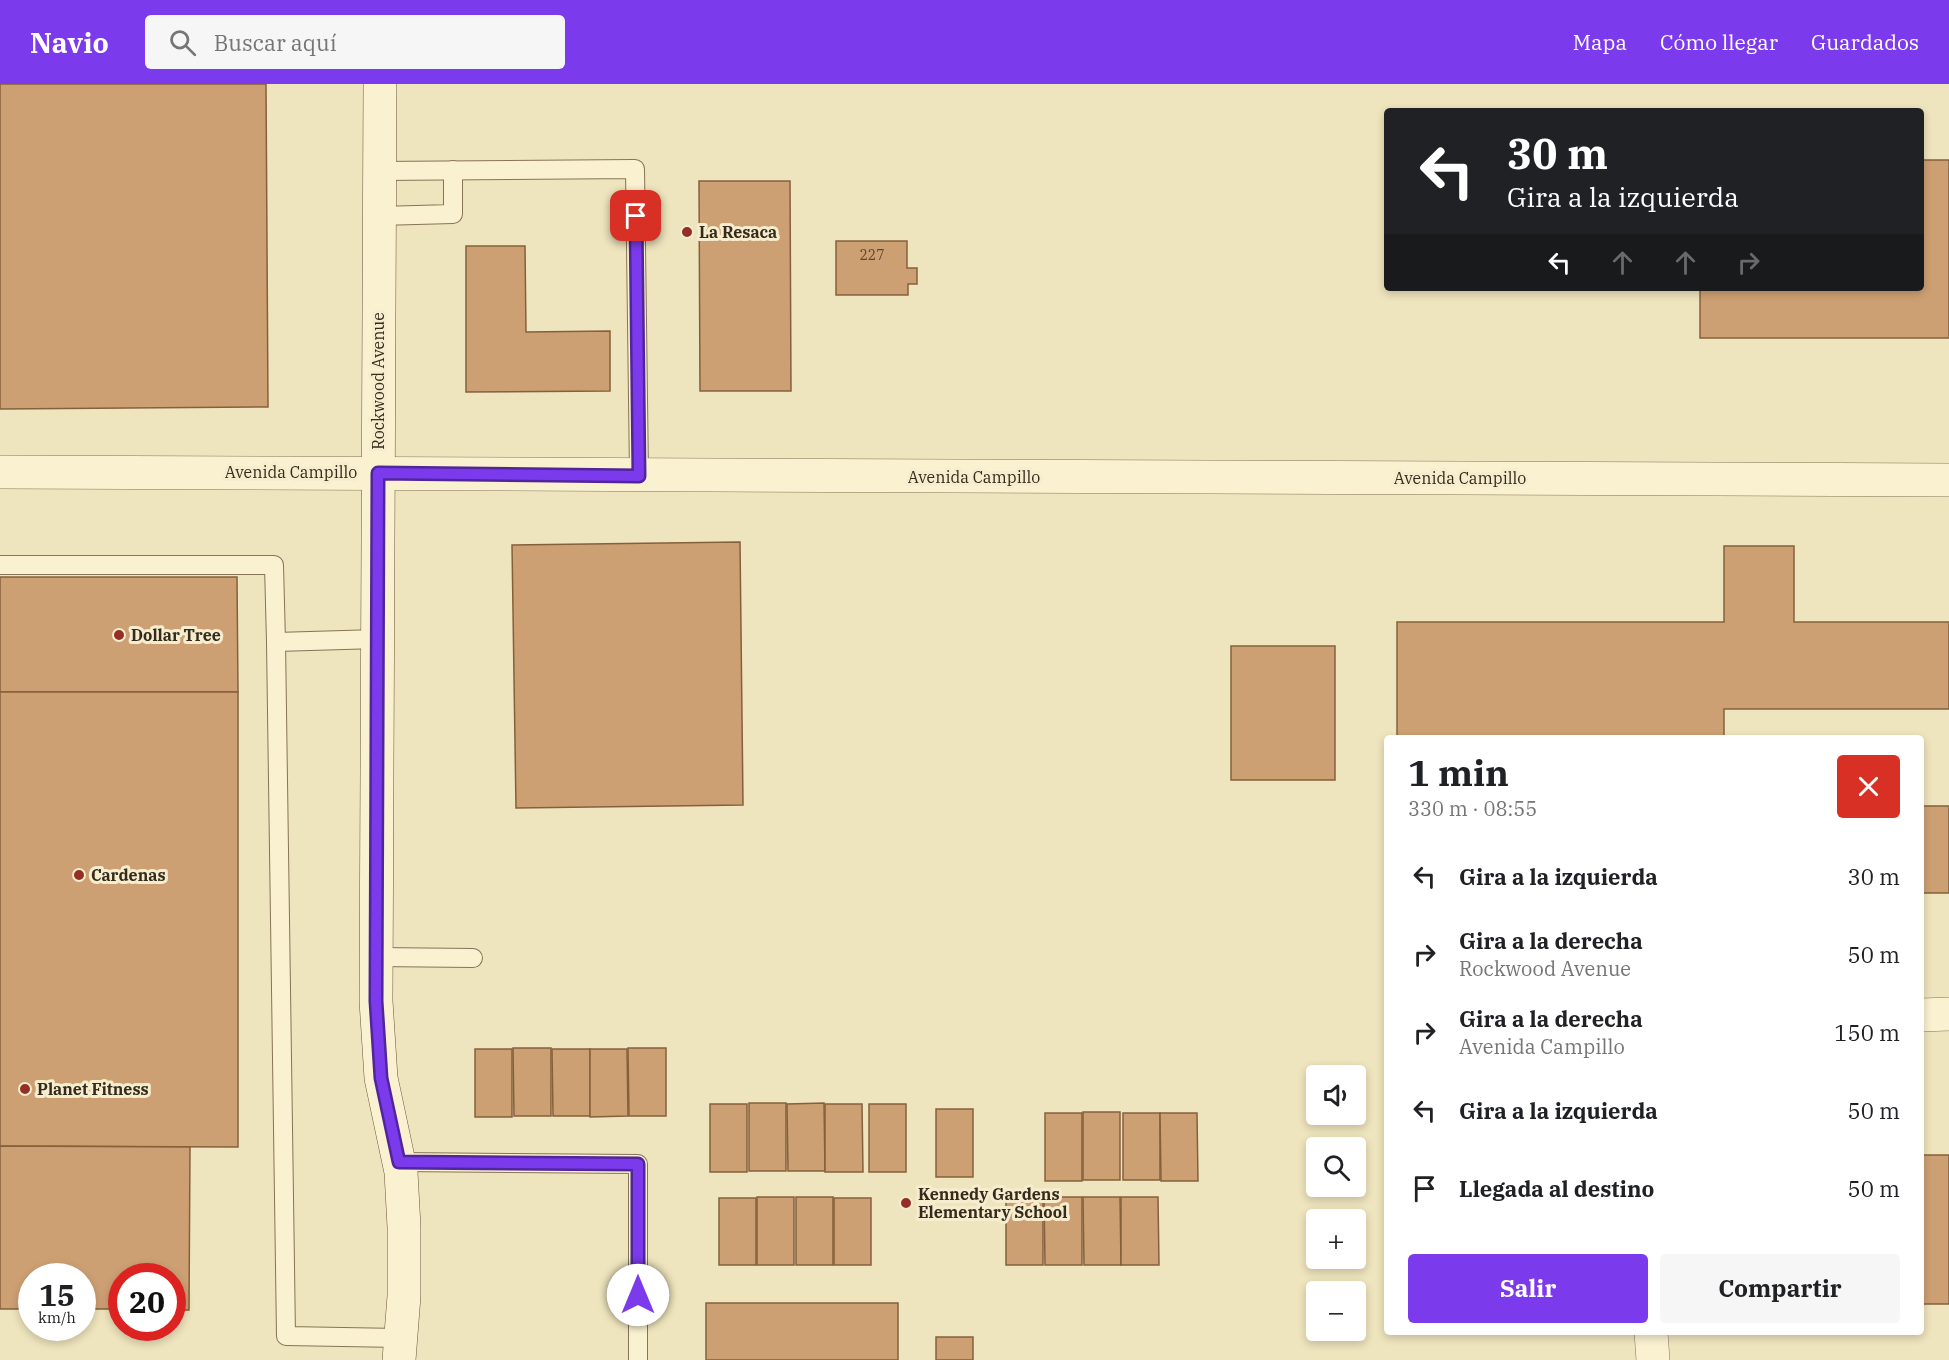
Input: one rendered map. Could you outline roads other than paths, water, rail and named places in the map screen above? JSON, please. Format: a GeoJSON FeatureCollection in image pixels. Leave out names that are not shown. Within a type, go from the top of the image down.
{"type":"FeatureCollection","features":[{"type":"Feature","properties":{"kind":"street","name":"Rockwood Avenue"},"geometry":{"type":"LineString","coordinates":[[380,84],[376,957],[381,1078],[399,1162],[404,1227],[404,1296],[400,1349]]}},
{"type":"Feature","properties":{"kind":"street","name":"Avenida Campillo"},"geometry":{"type":"LineString","coordinates":[[0,472],[1949,480]]}},
{"type":"Feature","properties":{"kind":"street"},"geometry":{"type":"LineString","coordinates":[[1924,1015],[1949,1014]]}},
{"type":"Feature","properties":{"kind":"street"},"geometry":{"type":"LineString","coordinates":[[1651,1335],[1653,1360]]}},
{"type":"Feature","properties":{"kind":"lane"},"geometry":{"type":"LineString","coordinates":[[380,171],[635,169],[639,476]]}},
{"type":"Feature","properties":{"kind":"lane"},"geometry":{"type":"LineString","coordinates":[[380,216],[453,214],[453,170]]}},
{"type":"Feature","properties":{"kind":"lane"},"geometry":{"type":"LineString","coordinates":[[0,565],[274,565],[286,1336],[400,1349]]}},
{"type":"Feature","properties":{"kind":"lane"},"geometry":{"type":"LineString","coordinates":[[276,642],[378,639]]}},
{"type":"Feature","properties":{"kind":"lane"},"geometry":{"type":"LineString","coordinates":[[376,957],[473,958]]}},
{"type":"Feature","properties":{"kind":"lane"},"geometry":{"type":"LineString","coordinates":[[399,1162],[638,1164],[638,1360]]}},
{"type":"Feature","properties":{"kind":"place","name":"La Resaca"},"geometry":{"type":"Point","coordinates":[687,232]}},
{"type":"Feature","properties":{"kind":"place","name":"Dollar Tree"},"geometry":{"type":"Point","coordinates":[119,635]}},
{"type":"Feature","properties":{"kind":"place","name":"Cardenas"},"geometry":{"type":"Point","coordinates":[79,875]}},
{"type":"Feature","properties":{"kind":"place","name":"Planet Fitness"},"geometry":{"type":"Point","coordinates":[25,1089]}},
{"type":"Feature","properties":{"kind":"place","name":"Kennedy Gardens Elementary School"},"geometry":{"type":"Point","coordinates":[906,1203]}}]}
